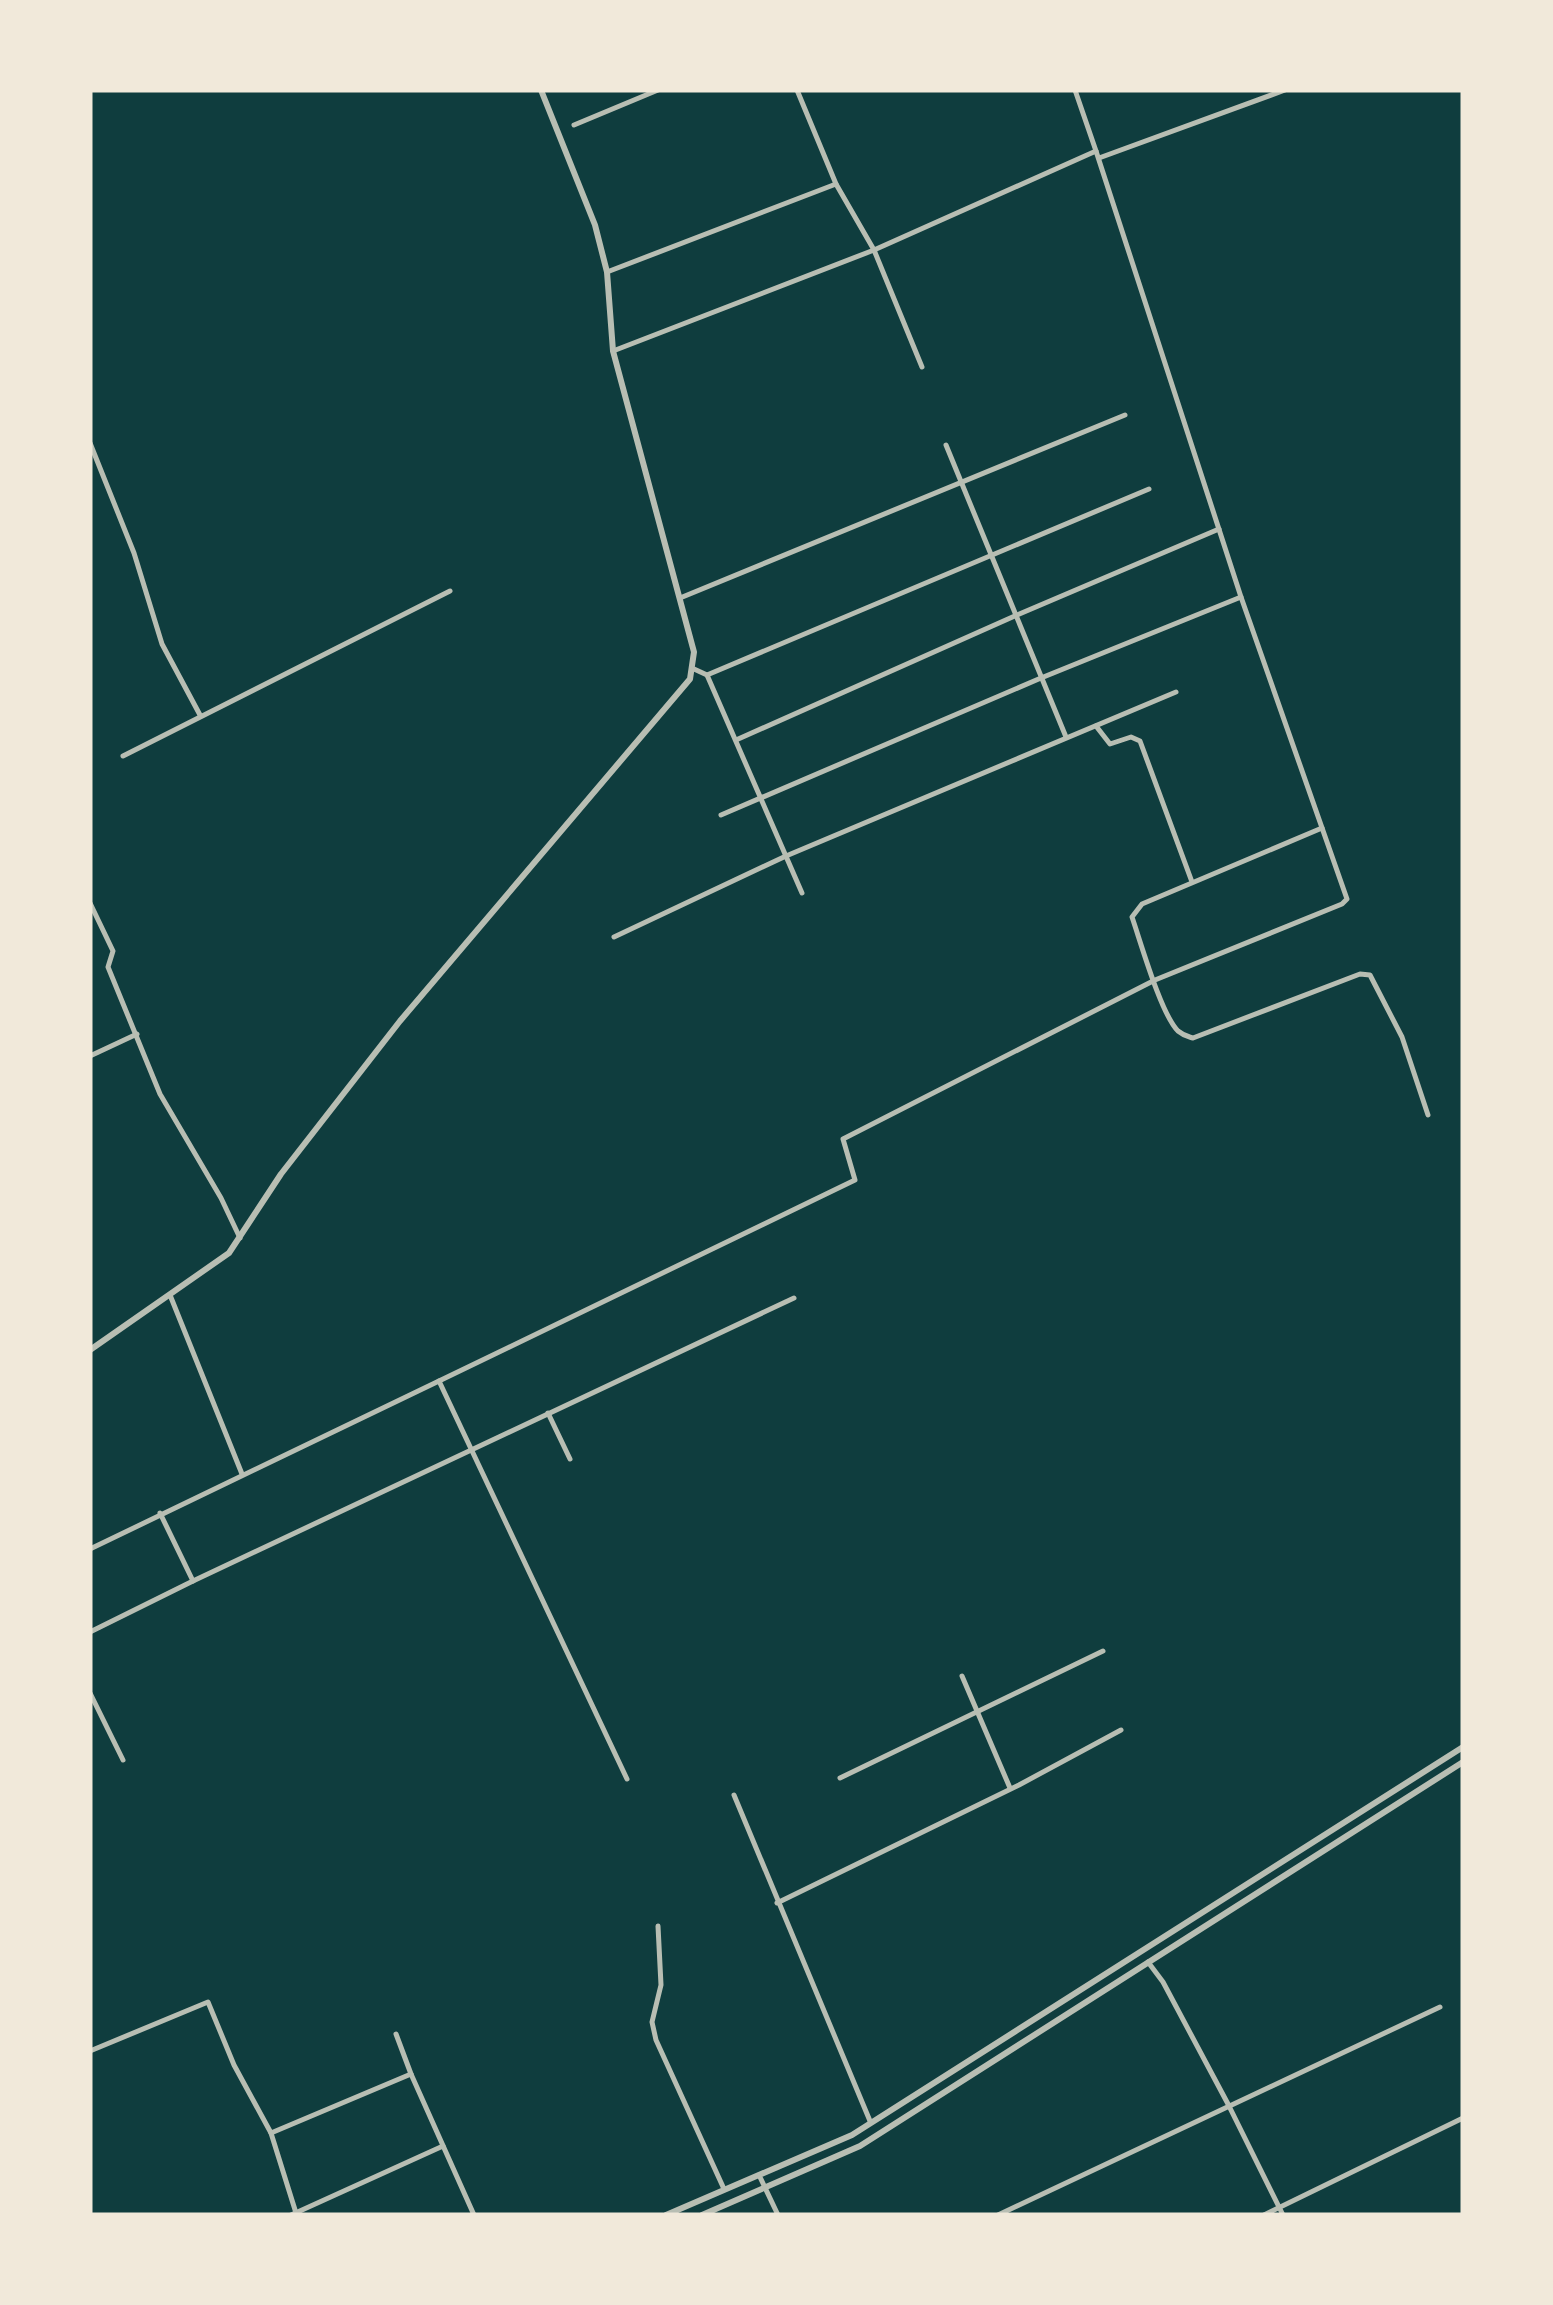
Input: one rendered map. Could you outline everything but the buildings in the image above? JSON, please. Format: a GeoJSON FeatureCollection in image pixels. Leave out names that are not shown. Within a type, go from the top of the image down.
{"type":"FeatureCollection","features":[{"type":"Feature","properties":{"kind":"street"},"geometry":{"type":"LineString","coordinates":[[90,1350],[228,1254],[280,1174],[400,1020],[694,669],[694,652],[613,351],[607,272],[596,225],[540,90]]}},
{"type":"Feature","properties":{"kind":"street"},"geometry":{"type":"LineString","coordinates":[[574,125],[658,90]]}},
{"type":"Feature","properties":{"kind":"street"},"geometry":{"type":"LineString","coordinates":[[797,90],[836,184],[874,250],[922,367]]}},
{"type":"Feature","properties":{"kind":"street"},"geometry":{"type":"LineString","coordinates":[[90,1548],[855,1180],[844,1139],[1155,980],[1344,903],[1346,896],[1241,596],[1076,92],[1089,90]]}},
{"type":"Feature","properties":{"kind":"street"},"geometry":{"type":"LineString","coordinates":[[613,351],[874,250],[1097,155],[1285,90]]}},
{"type":"Feature","properties":{"kind":"street"},"geometry":{"type":"LineString","coordinates":[[607,272],[836,184]]}},
{"type":"Feature","properties":{"kind":"street"},"geometry":{"type":"LineString","coordinates":[[680,598],[1125,415]]}},
{"type":"Feature","properties":{"kind":"street"},"geometry":{"type":"LineString","coordinates":[[90,443],[134,553],[162,644],[200,715]]}},
{"type":"Feature","properties":{"kind":"street"},"geometry":{"type":"LineString","coordinates":[[946,445],[1066,736]]}},
{"type":"Feature","properties":{"kind":"street"},"geometry":{"type":"LineString","coordinates":[[707,675],[1150,489]]}},
{"type":"Feature","properties":{"kind":"street"},"geometry":{"type":"LineString","coordinates":[[736,740],[1219,529]]}},
{"type":"Feature","properties":{"kind":"street"},"geometry":{"type":"LineString","coordinates":[[123,756],[450,591]]}},
{"type":"Feature","properties":{"kind":"street"},"geometry":{"type":"LineString","coordinates":[[722,816],[1241,596]]}},
{"type":"Feature","properties":{"kind":"street"},"geometry":{"type":"LineString","coordinates":[[694,669],[707,675],[802,892]]}},
{"type":"Feature","properties":{"kind":"street"},"geometry":{"type":"LineString","coordinates":[[614,937],[786,856],[1176,692]]}},
{"type":"Feature","properties":{"kind":"street"},"geometry":{"type":"LineString","coordinates":[[1096,726],[1110,744],[1131,737],[1140,741],[1192,883]]}},
{"type":"Feature","properties":{"kind":"street"},"geometry":{"type":"LineString","coordinates":[[1322,828],[1142,904],[1132,917],[1155,980],[1174,1025],[1192,1038],[1360,974],[1370,975],[1402,1037],[1428,1116]]}},
{"type":"Feature","properties":{"kind":"street"},"geometry":{"type":"LineString","coordinates":[[90,903],[113,950],[108,968],[160,1094],[241,1238]]}},
{"type":"Feature","properties":{"kind":"street"},"geometry":{"type":"LineString","coordinates":[[90,1056],[137,1034]]}},
{"type":"Feature","properties":{"kind":"street"},"geometry":{"type":"LineString","coordinates":[[170,1296],[242,1474]]}},
{"type":"Feature","properties":{"kind":"street"},"geometry":{"type":"LineString","coordinates":[[90,1632],[794,1298]]}},
{"type":"Feature","properties":{"kind":"street"},"geometry":{"type":"LineString","coordinates":[[439,1382],[627,1780]]}},
{"type":"Feature","properties":{"kind":"street"},"geometry":{"type":"LineString","coordinates":[[548,1413],[570,1459]]}},
{"type":"Feature","properties":{"kind":"street"},"geometry":{"type":"LineString","coordinates":[[160,1513],[193,1582]]}},
{"type":"Feature","properties":{"kind":"street"},"geometry":{"type":"LineString","coordinates":[[840,1778],[1104,1652]]}},
{"type":"Feature","properties":{"kind":"street"},"geometry":{"type":"LineString","coordinates":[[962,1676],[1010,1789]]}},
{"type":"Feature","properties":{"kind":"street"},"geometry":{"type":"LineString","coordinates":[[90,1693],[122,1760]]}},
{"type":"Feature","properties":{"kind":"street"},"geometry":{"type":"LineString","coordinates":[[777,1902],[1010,1789],[1120,1730]]}},
{"type":"Feature","properties":{"kind":"street"},"geometry":{"type":"LineString","coordinates":[[666,2215],[852,2134],[1463,1746]]}},
{"type":"Feature","properties":{"kind":"street"},"geometry":{"type":"LineString","coordinates":[[702,2215],[860,2146],[1463,1762]]}},
{"type":"Feature","properties":{"kind":"street"},"geometry":{"type":"LineString","coordinates":[[734,1795],[870,2121]]}},
{"type":"Feature","properties":{"kind":"street"},"geometry":{"type":"LineString","coordinates":[[658,1926],[661,1985],[652,2022],[656,2040],[724,2189]]}},
{"type":"Feature","properties":{"kind":"street"},"geometry":{"type":"LineString","coordinates":[[1147,1960],[1163,1982],[1281,2211]]}},
{"type":"Feature","properties":{"kind":"street"},"geometry":{"type":"LineString","coordinates":[[90,2050],[208,2002],[234,2065],[271,2134],[294,2214],[443,2146]]}},
{"type":"Feature","properties":{"kind":"street"},"geometry":{"type":"LineString","coordinates":[[998,2215],[1012,2212],[1228,2104],[1440,2007]]}},
{"type":"Feature","properties":{"kind":"street"},"geometry":{"type":"LineString","coordinates":[[396,2034],[473,2214],[464,2215]]}},
{"type":"Feature","properties":{"kind":"street"},"geometry":{"type":"LineString","coordinates":[[271,2134],[411,2074]]}},
{"type":"Feature","properties":{"kind":"street"},"geometry":{"type":"LineString","coordinates":[[1264,2215],[1281,2211],[1463,2118]]}},
{"type":"Feature","properties":{"kind":"street"},"geometry":{"type":"LineString","coordinates":[[759,2175],[778,2215]]}}]}
